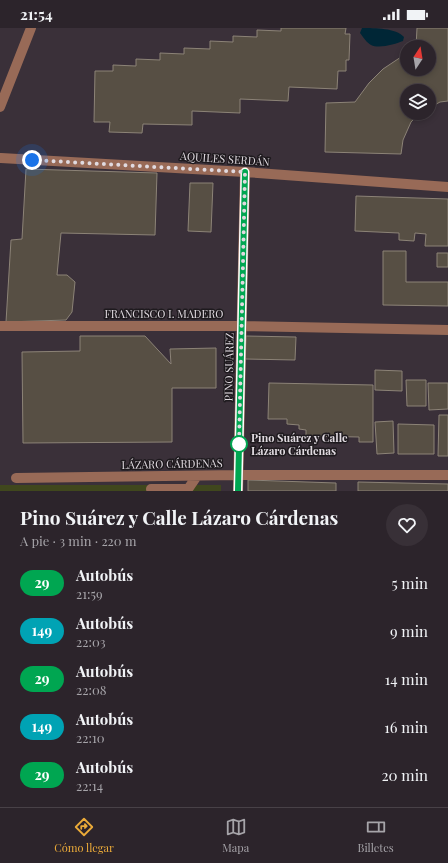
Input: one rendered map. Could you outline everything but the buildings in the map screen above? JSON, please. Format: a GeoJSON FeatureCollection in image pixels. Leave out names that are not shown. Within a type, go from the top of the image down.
{"type":"FeatureCollection","features":[{"type":"Feature","properties":{"kind":"street"},"geometry":{"type":"LineString","coordinates":[[0,107],[31,28]]}},
{"type":"Feature","properties":{"kind":"street","name":"AQUILES SERDÁN"},"geometry":{"type":"LineString","coordinates":[[1,158],[245,172],[448,187]]}},
{"type":"Feature","properties":{"kind":"street","name":"PINO SUÁREZ"},"geometry":{"type":"LineString","coordinates":[[238,491],[245,172]]}},
{"type":"Feature","properties":{"kind":"street","name":"FRANCISCO I. MADERO"},"geometry":{"type":"LineString","coordinates":[[0,326],[241,326],[448,330]]}},
{"type":"Feature","properties":{"kind":"street","name":"LÁZARO CÁRDENAS"},"geometry":{"type":"LineString","coordinates":[[16,478],[238,475],[448,475]]}},
{"type":"Feature","properties":{"kind":"street"},"geometry":{"type":"LineString","coordinates":[[151,489],[188,489],[197,476]]}},
{"type":"Feature","properties":{"kind":"green space"},"geometry":{"type":"Polygon","coordinates":[[[0,485],[221,485],[221,491],[0,491],[0,485]]]}},
{"type":"Feature","properties":{"kind":"water"},"geometry":{"type":"Polygon","coordinates":[[[362,28],[385,29],[396,32],[404,37],[403,40],[400,40],[400,42],[387,46],[374,46],[368,43],[360,33],[362,28]]]}},
{"type":"Feature","properties":{"kind":"bus line","name":"29"},"geometry":{"type":"LineString","coordinates":[[238,491],[245,172]]}},
{"type":"Feature","properties":{"kind":"place","name":"Pino Suárez y Calle Lázaro Cárdenas"},"geometry":{"type":"Point","coordinates":[239,444]}},
{"type":"Feature","properties":{"kind":"route"},"geometry":{"type":"LineString","coordinates":[[32,160],[245,172],[239,444]]}}]}
